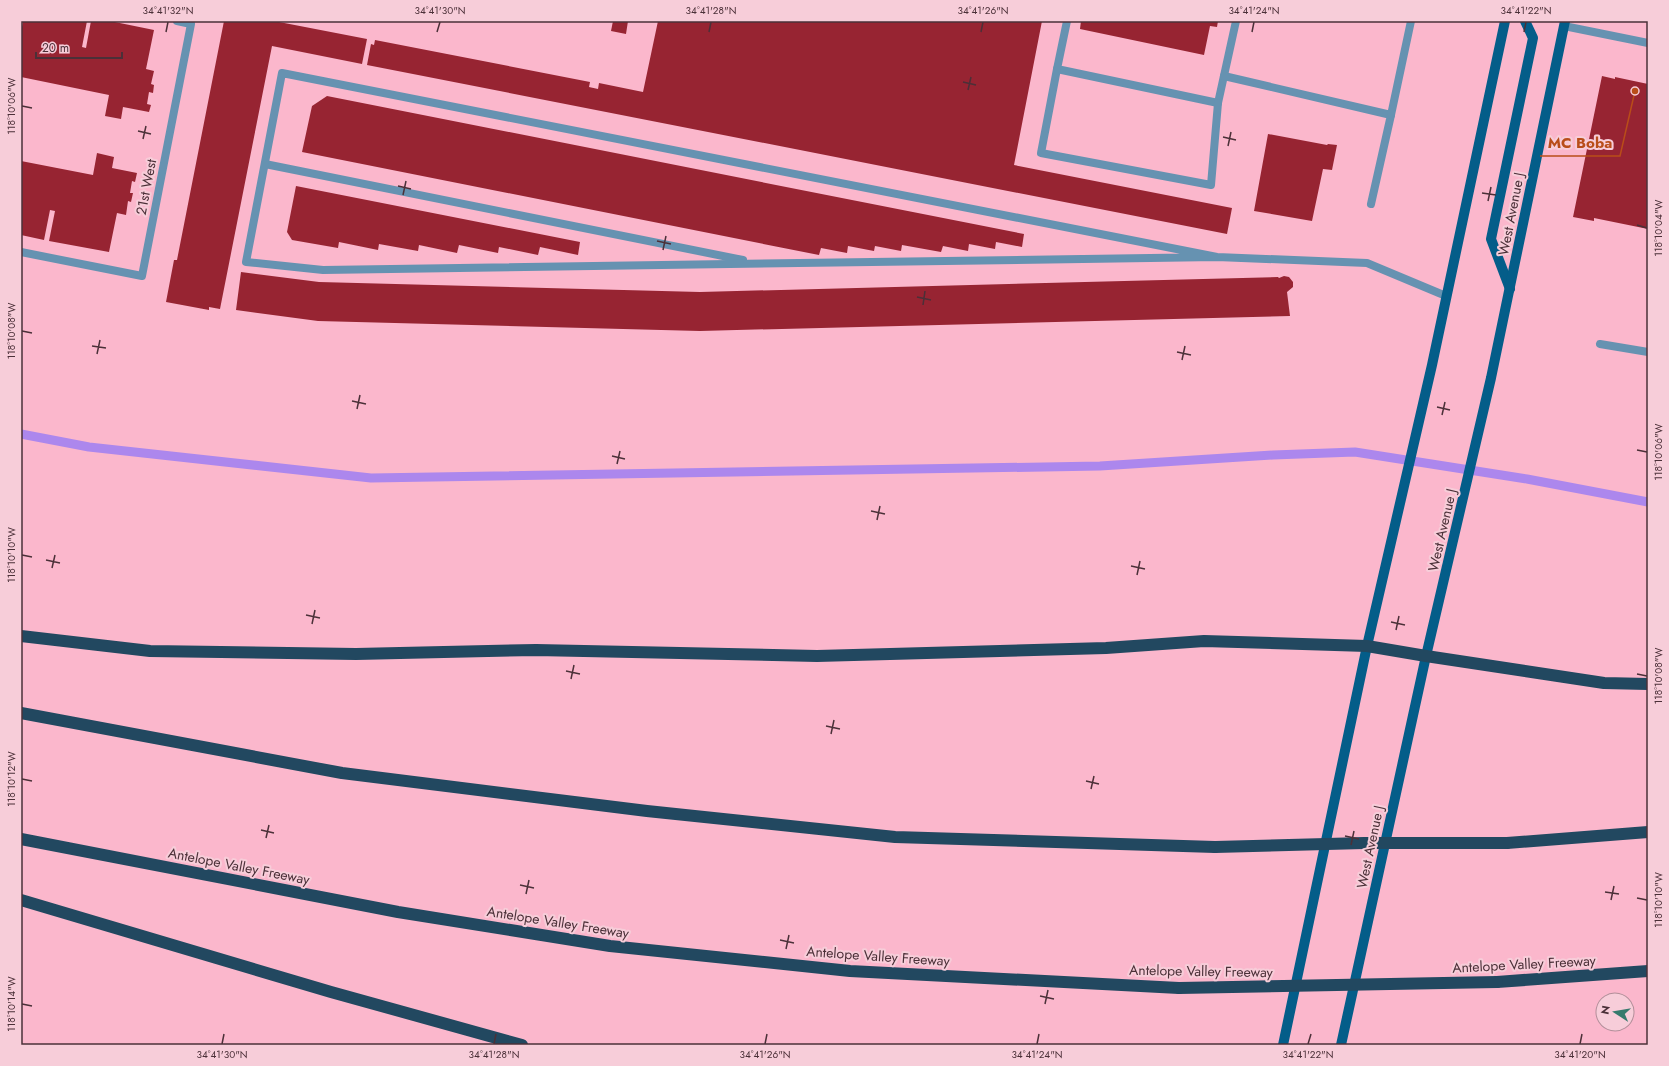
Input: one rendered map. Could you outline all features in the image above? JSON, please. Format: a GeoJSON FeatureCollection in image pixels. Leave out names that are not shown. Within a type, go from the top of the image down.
{"type":"FeatureCollection","features":[{"type":"Feature","properties":{"kind":"highway"},"geometry":{"type":"LineString","coordinates":[[21,636],[150,651],[356,654],[536,650],[817,656],[1098,648],[1204,641],[1367,646],[1604,683],[1648,684]]}},
{"type":"Feature","properties":{"kind":"highway"},"geometry":{"type":"LineString","coordinates":[[21,712],[342,773],[647,811],[895,836],[1215,847],[1364,843],[1507,843],[1648,832]]}},
{"type":"Feature","properties":{"kind":"highway","name":"Antelope Valley Freeway"},"geometry":{"type":"LineString","coordinates":[[21,839],[398,912],[610,946],[850,970],[1179,988],[1497,982],[1648,971]]}},
{"type":"Feature","properties":{"kind":"highway"},"geometry":{"type":"LineString","coordinates":[[21,900],[332,992],[522,1045]]}},
{"type":"Feature","properties":{"kind":"main road"},"geometry":{"type":"LineString","coordinates":[[1283,1045],[1367,646],[1432,365],[1505,21]]}},
{"type":"Feature","properties":{"kind":"main road"},"geometry":{"type":"LineString","coordinates":[[1510,289],[1492,239],[1533,38],[1525,21]]}},
{"type":"Feature","properties":{"kind":"main road","name":"West Avenue J"},"geometry":{"type":"LineString","coordinates":[[1341,1045],[1426,656],[1454,542],[1491,378],[1564,23]]}},
{"type":"Feature","properties":{"kind":"street","name":"21st West"},"geometry":{"type":"LineString","coordinates":[[21,252],[142,276],[191,24],[176,21]]}},
{"type":"Feature","properties":{"kind":"street"},"geometry":{"type":"LineString","coordinates":[[1066,21],[1041,153],[1211,184],[1218,103],[1236,21]]}},
{"type":"Feature","properties":{"kind":"street"},"geometry":{"type":"LineString","coordinates":[[1371,204],[1411,21]]}},
{"type":"Feature","properties":{"kind":"street"},"geometry":{"type":"LineString","coordinates":[[1564,23],[1648,43]]}},
{"type":"Feature","properties":{"kind":"street"},"geometry":{"type":"LineString","coordinates":[[1057,69],[1218,103]]}},
{"type":"Feature","properties":{"kind":"street"},"geometry":{"type":"LineString","coordinates":[[1217,257],[282,73],[246,262],[323,270],[1217,257],[1367,263],[1446,296]]}},
{"type":"Feature","properties":{"kind":"street"},"geometry":{"type":"LineString","coordinates":[[1224,76],[1391,115]]}},
{"type":"Feature","properties":{"kind":"street"},"geometry":{"type":"LineString","coordinates":[[265,164],[760,264]]}},
{"type":"Feature","properties":{"kind":"street"},"geometry":{"type":"LineString","coordinates":[[1600,344],[1648,352]]}},
{"type":"Feature","properties":{"kind":"building"},"geometry":{"type":"Polygon","coordinates":[[[23,21],[87,21],[82,47],[86,48],[91,21],[110,21],[154,30],[146,69],[154,71],[151,84],[154,85],[153,93],[149,92],[147,104],[151,105],[149,112],[123,107],[121,119],[105,116],[109,95],[21,77],[21,33],[23,21]]]}},
{"type":"Feature","properties":{"kind":"building"},"geometry":{"type":"Polygon","coordinates":[[[224,21],[274,21],[367,39],[362,64],[272,46],[220,309],[209,307],[209,310],[166,302],[174,260],[177,260],[224,21]]]}},
{"type":"Feature","properties":{"kind":"building"},"geometry":{"type":"Polygon","coordinates":[[[613,21],[628,21],[626,34],[611,31],[613,21]]]}},
{"type":"Feature","properties":{"kind":"building"},"geometry":{"type":"Polygon","coordinates":[[[658,21],[1042,21],[1014,165],[1232,208],[1227,234],[367,65],[371,44],[374,45],[375,40],[590,82],[589,87],[598,89],[599,83],[643,92],[658,21]]]}},
{"type":"Feature","properties":{"kind":"building"},"geometry":{"type":"Polygon","coordinates":[[[1081,21],[1218,21],[1217,27],[1210,26],[1204,55],[1080,29],[1081,21]]]}},
{"type":"Feature","properties":{"kind":"building"},"geometry":{"type":"Polygon","coordinates":[[[1602,76],[1615,79],[1615,77],[1648,84],[1648,229],[1594,218],[1594,221],[1573,217],[1602,76]]]}},
{"type":"Feature","properties":{"kind":"building"},"geometry":{"type":"Polygon","coordinates":[[[327,96],[1024,234],[1022,247],[996,242],[995,249],[969,244],[968,251],[943,246],[941,252],[902,245],[901,251],[875,246],[874,251],[848,246],[847,253],[821,248],[819,255],[302,152],[312,106],[327,96]]]}},
{"type":"Feature","properties":{"kind":"building"},"geometry":{"type":"Polygon","coordinates":[[[1268,134],[1327,145],[1337,145],[1332,170],[1323,169],[1312,221],[1254,211],[1268,134]]]}},
{"type":"Feature","properties":{"kind":"building"},"geometry":{"type":"Polygon","coordinates":[[[97,153],[114,157],[112,168],[137,173],[135,182],[132,181],[130,193],[133,193],[131,202],[128,201],[126,215],[117,213],[109,252],[49,241],[55,211],[50,210],[44,240],[21,235],[21,161],[93,175],[97,153]]]}},
{"type":"Feature","properties":{"kind":"building"},"geometry":{"type":"Polygon","coordinates":[[[296,186],[580,242],[578,255],[540,247],[538,255],[499,247],[498,253],[459,245],[457,253],[419,245],[418,251],[379,244],[378,250],[339,242],[338,248],[292,240],[287,232],[296,186]]]}},
{"type":"Feature","properties":{"kind":"building"},"geometry":{"type":"Polygon","coordinates":[[[241,272],[319,282],[700,292],[1279,278],[1284,276],[1289,277],[1293,282],[1293,287],[1287,292],[1290,316],[700,331],[318,321],[236,310],[241,272]]]}},
{"type":"Feature","properties":{"kind":"waterway"},"geometry":{"type":"LineString","coordinates":[[21,434],[89,447],[371,478],[1100,466],[1273,455],[1355,452],[1527,479],[1648,502]]}},
{"type":"Feature","properties":{"kind":"place","name":"MC Boba"},"geometry":{"type":"Point","coordinates":[1635,91]}}]}
